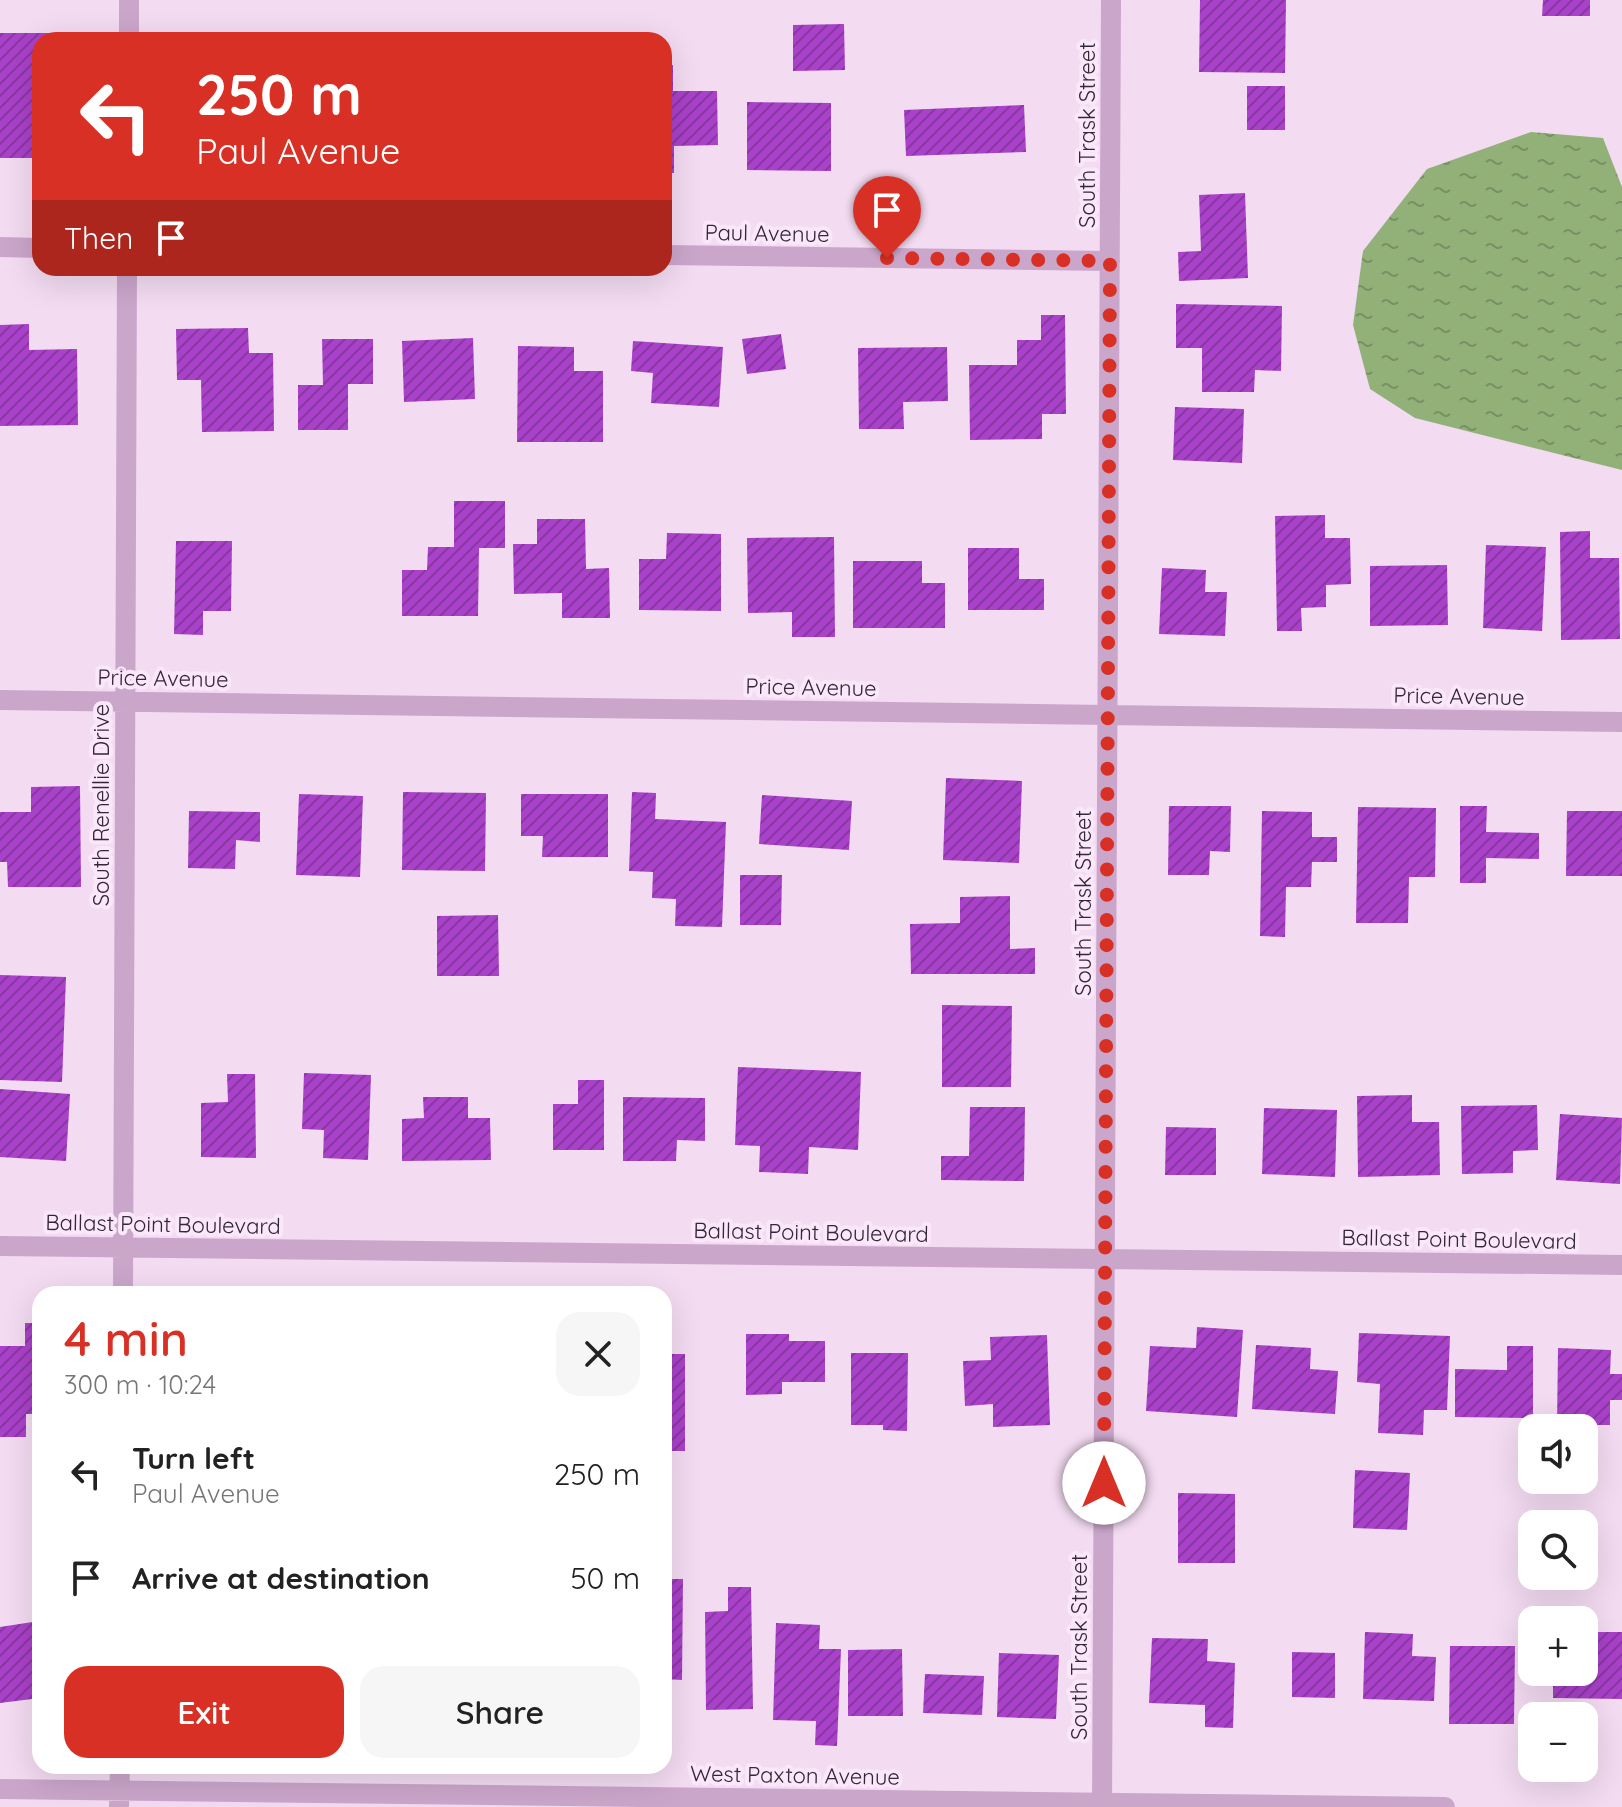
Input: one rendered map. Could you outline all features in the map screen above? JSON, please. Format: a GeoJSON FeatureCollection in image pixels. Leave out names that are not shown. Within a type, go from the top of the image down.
{"type":"FeatureCollection","features":[{"type":"Feature","properties":{"kind":"street"},"geometry":{"type":"LineString","coordinates":[[129,0],[129,32]]}},
{"type":"Feature","properties":{"kind":"street","name":"South Trask Street"},"geometry":{"type":"LineString","coordinates":[[1102,1805],[1111,0]]}},
{"type":"Feature","properties":{"kind":"street"},"geometry":{"type":"LineString","coordinates":[[0,247],[32,248]]}},
{"type":"Feature","properties":{"kind":"street","name":"Paul Avenue"},"geometry":{"type":"LineString","coordinates":[[672,255],[1110,261]]}},
{"type":"Feature","properties":{"kind":"street","name":"South Renellie Drive"},"geometry":{"type":"LineString","coordinates":[[123,1286],[127,276]]}},
{"type":"Feature","properties":{"kind":"street","name":"Price Avenue"},"geometry":{"type":"LineString","coordinates":[[0,700],[1622,722]]}},
{"type":"Feature","properties":{"kind":"street","name":"Ballast Point Boulevard"},"geometry":{"type":"LineString","coordinates":[[0,1246],[1622,1265]]}},
{"type":"Feature","properties":{"kind":"street"},"geometry":{"type":"LineString","coordinates":[[120,1774],[120,1799]]}},
{"type":"Feature","properties":{"kind":"street","name":"West Paxton Avenue"},"geometry":{"type":"LineString","coordinates":[[0,1789],[120,1799],[1445,1807]]}},
{"type":"Feature","properties":{"kind":"water"},"geometry":{"type":"Polygon","coordinates":[[[1531,132],[1603,138],[1622,187],[1622,470],[1415,418],[1370,389],[1353,325],[1363,251],[1427,169],[1531,132]]]}},
{"type":"Feature","properties":{"kind":"building"},"geometry":{"type":"Polygon","coordinates":[[[1200,0],[1286,0],[1285,73],[1199,72],[1200,0]]]}},
{"type":"Feature","properties":{"kind":"building"},"geometry":{"type":"Polygon","coordinates":[[[1543,0],[1590,0],[1590,16],[1542,16],[1543,0]]]}},
{"type":"Feature","properties":{"kind":"building"},"geometry":{"type":"Polygon","coordinates":[[[844,24],[845,70],[793,71],[793,25],[844,24]]]}},
{"type":"Feature","properties":{"kind":"building"},"geometry":{"type":"Polygon","coordinates":[[[0,33],[32,33],[32,158],[0,158],[0,33]]]}},
{"type":"Feature","properties":{"kind":"building"},"geometry":{"type":"Polygon","coordinates":[[[672,65],[673,91],[717,91],[718,145],[674,146],[674,173],[672,65]]]}},
{"type":"Feature","properties":{"kind":"building"},"geometry":{"type":"Polygon","coordinates":[[[1247,86],[1285,86],[1285,130],[1247,130],[1247,86]]]}},
{"type":"Feature","properties":{"kind":"building"},"geometry":{"type":"Polygon","coordinates":[[[747,102],[831,103],[831,171],[747,170],[747,102]]]}},
{"type":"Feature","properties":{"kind":"building"},"geometry":{"type":"Polygon","coordinates":[[[1024,105],[1026,152],[906,156],[904,110],[1024,105]]]}},
{"type":"Feature","properties":{"kind":"building"},"geometry":{"type":"Polygon","coordinates":[[[1245,193],[1248,278],[1179,281],[1178,252],[1201,251],[1199,195],[1245,193]]]}},
{"type":"Feature","properties":{"kind":"building"},"geometry":{"type":"Polygon","coordinates":[[[1176,304],[1282,306],[1281,371],[1255,370],[1254,392],[1202,392],[1202,348],[1176,348],[1176,304]]]}},
{"type":"Feature","properties":{"kind":"building"},"geometry":{"type":"Polygon","coordinates":[[[1041,315],[1065,315],[1066,414],[1042,414],[1042,439],[970,440],[969,365],[1017,365],[1017,340],[1041,340],[1041,315]]]}},
{"type":"Feature","properties":{"kind":"building"},"geometry":{"type":"Polygon","coordinates":[[[29,324],[29,350],[77,349],[78,425],[0,426],[0,325],[29,324]]]}},
{"type":"Feature","properties":{"kind":"building"},"geometry":{"type":"Polygon","coordinates":[[[248,328],[249,353],[273,353],[274,431],[202,432],[201,380],[177,380],[176,329],[248,328]]]}},
{"type":"Feature","properties":{"kind":"building"},"geometry":{"type":"Polygon","coordinates":[[[781,334],[786,369],[747,374],[742,339],[781,334]]]}},
{"type":"Feature","properties":{"kind":"building"},"geometry":{"type":"Polygon","coordinates":[[[473,338],[475,399],[404,402],[402,341],[473,338]]]}},
{"type":"Feature","properties":{"kind":"building"},"geometry":{"type":"Polygon","coordinates":[[[322,339],[373,339],[373,384],[348,384],[348,430],[298,430],[298,385],[323,385],[322,339]]]}},
{"type":"Feature","properties":{"kind":"building"},"geometry":{"type":"Polygon","coordinates":[[[633,341],[723,347],[719,407],[651,403],[653,373],[631,371],[633,341]]]}},
{"type":"Feature","properties":{"kind":"building"},"geometry":{"type":"Polygon","coordinates":[[[518,346],[574,347],[574,371],[603,371],[603,442],[517,442],[518,346]]]}},
{"type":"Feature","properties":{"kind":"building"},"geometry":{"type":"Polygon","coordinates":[[[947,347],[948,401],[903,402],[904,429],[859,429],[858,348],[947,347]]]}},
{"type":"Feature","properties":{"kind":"building"},"geometry":{"type":"Polygon","coordinates":[[[1175,407],[1244,409],[1242,463],[1173,460],[1175,407]]]}},
{"type":"Feature","properties":{"kind":"building"},"geometry":{"type":"Polygon","coordinates":[[[454,501],[505,501],[505,548],[479,548],[478,616],[402,616],[402,570],[427,570],[428,547],[454,547],[454,501]]]}},
{"type":"Feature","properties":{"kind":"building"},"geometry":{"type":"Polygon","coordinates":[[[1325,515],[1325,538],[1350,538],[1351,584],[1326,585],[1326,607],[1301,608],[1302,631],[1277,631],[1275,516],[1325,515]]]}},
{"type":"Feature","properties":{"kind":"building"},"geometry":{"type":"Polygon","coordinates":[[[537,519],[585,519],[586,569],[609,568],[610,618],[562,618],[562,593],[514,594],[513,544],[537,544],[537,519]]]}},
{"type":"Feature","properties":{"kind":"building"},"geometry":{"type":"Polygon","coordinates":[[[1590,531],[1590,558],[1619,558],[1620,639],[1561,640],[1560,532],[1590,531]]]}},
{"type":"Feature","properties":{"kind":"building"},"geometry":{"type":"Polygon","coordinates":[[[667,533],[721,534],[721,611],[639,610],[639,559],[666,559],[667,533]]]}},
{"type":"Feature","properties":{"kind":"building"},"geometry":{"type":"Polygon","coordinates":[[[834,537],[835,637],[792,637],[792,612],[748,613],[747,538],[834,537]]]}},
{"type":"Feature","properties":{"kind":"building"},"geometry":{"type":"Polygon","coordinates":[[[176,541],[232,541],[231,611],[203,611],[203,635],[174,634],[176,541]]]}},
{"type":"Feature","properties":{"kind":"building"},"geometry":{"type":"Polygon","coordinates":[[[1486,545],[1546,547],[1542,631],[1483,628],[1486,545]]]}},
{"type":"Feature","properties":{"kind":"building"},"geometry":{"type":"Polygon","coordinates":[[[968,548],[1019,548],[1019,579],[1044,579],[1044,610],[968,610],[968,548]]]}},
{"type":"Feature","properties":{"kind":"building"},"geometry":{"type":"Polygon","coordinates":[[[853,561],[922,561],[922,583],[945,583],[945,628],[853,628],[853,561]]]}},
{"type":"Feature","properties":{"kind":"building"},"geometry":{"type":"Polygon","coordinates":[[[1447,565],[1448,625],[1370,626],[1370,566],[1447,565]]]}},
{"type":"Feature","properties":{"kind":"building"},"geometry":{"type":"Polygon","coordinates":[[[1162,568],[1206,570],[1205,592],[1227,592],[1225,636],[1159,634],[1162,568]]]}},
{"type":"Feature","properties":{"kind":"building"},"geometry":{"type":"Polygon","coordinates":[[[946,778],[1022,781],[1019,863],[943,860],[946,778]]]}},
{"type":"Feature","properties":{"kind":"building"},"geometry":{"type":"Polygon","coordinates":[[[80,786],[81,887],[8,887],[7,862],[0,862],[0,812],[31,812],[31,787],[80,786]]]}},
{"type":"Feature","properties":{"kind":"building"},"geometry":{"type":"Polygon","coordinates":[[[403,792],[486,793],[485,871],[402,870],[403,792]]]}},
{"type":"Feature","properties":{"kind":"building"},"geometry":{"type":"Polygon","coordinates":[[[632,792],[656,793],[655,819],[726,822],[722,927],[675,926],[676,899],[652,898],[653,872],[629,871],[632,792]]]}},
{"type":"Feature","properties":{"kind":"building"},"geometry":{"type":"Polygon","coordinates":[[[299,794],[363,796],[360,877],[296,875],[299,794]]]}},
{"type":"Feature","properties":{"kind":"building"},"geometry":{"type":"Polygon","coordinates":[[[521,794],[608,794],[608,857],[542,857],[543,836],[521,836],[521,794]]]}},
{"type":"Feature","properties":{"kind":"building"},"geometry":{"type":"Polygon","coordinates":[[[762,795],[852,801],[849,850],[759,844],[762,795]]]}},
{"type":"Feature","properties":{"kind":"building"},"geometry":{"type":"Polygon","coordinates":[[[1169,806],[1231,806],[1230,852],[1210,851],[1209,875],[1168,875],[1169,806]]]}},
{"type":"Feature","properties":{"kind":"building"},"geometry":{"type":"Polygon","coordinates":[[[1460,806],[1487,806],[1486,832],[1539,833],[1539,859],[1486,858],[1486,883],[1460,883],[1460,806]]]}},
{"type":"Feature","properties":{"kind":"building"},"geometry":{"type":"Polygon","coordinates":[[[1358,807],[1436,808],[1435,877],[1409,877],[1408,923],[1356,923],[1358,807]]]}},
{"type":"Feature","properties":{"kind":"building"},"geometry":{"type":"Polygon","coordinates":[[[189,811],[260,812],[260,842],[236,840],[235,869],[188,868],[189,811]]]}},
{"type":"Feature","properties":{"kind":"building"},"geometry":{"type":"Polygon","coordinates":[[[1262,811],[1312,812],[1312,837],[1337,837],[1337,862],[1312,862],[1311,887],[1286,887],[1285,937],[1260,936],[1262,811]]]}},
{"type":"Feature","properties":{"kind":"building"},"geometry":{"type":"Polygon","coordinates":[[[1567,811],[1622,811],[1622,876],[1566,876],[1567,811]]]}},
{"type":"Feature","properties":{"kind":"building"},"geometry":{"type":"Polygon","coordinates":[[[740,875],[782,875],[781,925],[740,925],[740,875]]]}},
{"type":"Feature","properties":{"kind":"building"},"geometry":{"type":"Polygon","coordinates":[[[1010,896],[1010,949],[1035,948],[1035,974],[911,974],[910,924],[960,923],[960,897],[1010,896]]]}},
{"type":"Feature","properties":{"kind":"building"},"geometry":{"type":"Polygon","coordinates":[[[498,915],[499,976],[437,976],[437,916],[498,915]]]}},
{"type":"Feature","properties":{"kind":"building"},"geometry":{"type":"Polygon","coordinates":[[[0,975],[66,977],[62,1082],[0,1080],[0,975]]]}},
{"type":"Feature","properties":{"kind":"building"},"geometry":{"type":"Polygon","coordinates":[[[942,1005],[1012,1006],[1011,1087],[942,1087],[942,1005]]]}},
{"type":"Feature","properties":{"kind":"building"},"geometry":{"type":"Polygon","coordinates":[[[738,1067],[861,1072],[858,1150],[809,1147],[808,1174],[759,1172],[760,1146],[735,1145],[738,1067]]]}},
{"type":"Feature","properties":{"kind":"building"},"geometry":{"type":"Polygon","coordinates":[[[304,1073],[371,1075],[368,1160],[323,1158],[324,1130],[302,1129],[304,1073]]]}},
{"type":"Feature","properties":{"kind":"building"},"geometry":{"type":"Polygon","coordinates":[[[227,1074],[255,1074],[256,1158],[201,1157],[201,1103],[228,1102],[227,1074]]]}},
{"type":"Feature","properties":{"kind":"building"},"geometry":{"type":"Polygon","coordinates":[[[578,1080],[604,1080],[604,1150],[553,1150],[553,1104],[578,1104],[578,1080]]]}},
{"type":"Feature","properties":{"kind":"building"},"geometry":{"type":"Polygon","coordinates":[[[0,1089],[70,1094],[66,1161],[0,1157],[0,1089]]]}},
{"type":"Feature","properties":{"kind":"building"},"geometry":{"type":"Polygon","coordinates":[[[1412,1095],[1412,1122],[1439,1122],[1440,1175],[1358,1177],[1357,1096],[1412,1095]]]}},
{"type":"Feature","properties":{"kind":"building"},"geometry":{"type":"Polygon","coordinates":[[[423,1097],[468,1097],[468,1118],[490,1118],[491,1160],[402,1161],[402,1119],[424,1118],[423,1097]]]}},
{"type":"Feature","properties":{"kind":"building"},"geometry":{"type":"Polygon","coordinates":[[[623,1097],[705,1098],[705,1141],[677,1140],[676,1161],[623,1161],[623,1097]]]}},
{"type":"Feature","properties":{"kind":"building"},"geometry":{"type":"Polygon","coordinates":[[[1537,1105],[1538,1150],[1513,1151],[1513,1173],[1462,1174],[1461,1106],[1537,1105]]]}},
{"type":"Feature","properties":{"kind":"building"},"geometry":{"type":"Polygon","coordinates":[[[970,1107],[1025,1107],[1024,1181],[941,1180],[941,1156],[969,1156],[970,1107]]]}},
{"type":"Feature","properties":{"kind":"building"},"geometry":{"type":"Polygon","coordinates":[[[1264,1108],[1337,1110],[1335,1177],[1262,1174],[1264,1108]]]}},
{"type":"Feature","properties":{"kind":"building"},"geometry":{"type":"Polygon","coordinates":[[[1560,1114],[1622,1118],[1620,1184],[1556,1180],[1560,1114]]]}},
{"type":"Feature","properties":{"kind":"building"},"geometry":{"type":"Polygon","coordinates":[[[1166,1127],[1216,1128],[1216,1175],[1165,1175],[1166,1127]]]}},
{"type":"Feature","properties":{"kind":"building"},"geometry":{"type":"Polygon","coordinates":[[[25,1323],[32,1323],[32,1414],[26,1414],[26,1437],[0,1437],[0,1346],[25,1346],[25,1323]]]}},
{"type":"Feature","properties":{"kind":"building"},"geometry":{"type":"Polygon","coordinates":[[[1197,1327],[1243,1330],[1237,1417],[1146,1411],[1150,1346],[1196,1348],[1197,1327]]]}},
{"type":"Feature","properties":{"kind":"building"},"geometry":{"type":"Polygon","coordinates":[[[1359,1333],[1450,1336],[1447,1410],[1424,1410],[1423,1435],[1378,1433],[1380,1384],[1357,1382],[1359,1333]]]}},
{"type":"Feature","properties":{"kind":"building"},"geometry":{"type":"Polygon","coordinates":[[[746,1334],[789,1334],[789,1341],[825,1341],[825,1382],[782,1382],[782,1394],[746,1395],[746,1334]]]}},
{"type":"Feature","properties":{"kind":"building"},"geometry":{"type":"Polygon","coordinates":[[[1047,1335],[1050,1425],[993,1427],[993,1404],[965,1406],[963,1361],[991,1360],[990,1337],[1047,1335]]]}},
{"type":"Feature","properties":{"kind":"building"},"geometry":{"type":"Polygon","coordinates":[[[1256,1345],[1311,1348],[1310,1369],[1338,1371],[1335,1414],[1252,1409],[1256,1345]]]}},
{"type":"Feature","properties":{"kind":"building"},"geometry":{"type":"Polygon","coordinates":[[[1507,1346],[1533,1346],[1533,1414],[1518,1414],[1518,1418],[1455,1417],[1455,1369],[1507,1370],[1507,1346]]]}},
{"type":"Feature","properties":{"kind":"building"},"geometry":{"type":"Polygon","coordinates":[[[1558,1348],[1611,1350],[1610,1374],[1622,1374],[1622,1400],[1610,1400],[1610,1425],[1598,1425],[1598,1414],[1557,1414],[1558,1348]]]}},
{"type":"Feature","properties":{"kind":"building"},"geometry":{"type":"Polygon","coordinates":[[[851,1353],[908,1353],[907,1431],[883,1430],[883,1425],[851,1425],[851,1353]]]}},
{"type":"Feature","properties":{"kind":"building"},"geometry":{"type":"Polygon","coordinates":[[[672,1354],[685,1354],[685,1451],[672,1451],[672,1354]]]}},
{"type":"Feature","properties":{"kind":"building"},"geometry":{"type":"Polygon","coordinates":[[[1355,1470],[1410,1473],[1407,1530],[1353,1528],[1355,1470]]]}},
{"type":"Feature","properties":{"kind":"building"},"geometry":{"type":"Polygon","coordinates":[[[1178,1493],[1235,1494],[1235,1563],[1178,1563],[1178,1493]]]}},
{"type":"Feature","properties":{"kind":"building"},"geometry":{"type":"Polygon","coordinates":[[[672,1579],[683,1579],[682,1680],[672,1679],[672,1579]]]}},
{"type":"Feature","properties":{"kind":"building"},"geometry":{"type":"Polygon","coordinates":[[[728,1587],[751,1587],[753,1709],[706,1710],[705,1612],[728,1611],[728,1587]]]}},
{"type":"Feature","properties":{"kind":"building"},"geometry":{"type":"Polygon","coordinates":[[[32,1622],[32,1699],[0,1703],[0,1627],[32,1622]]]}},
{"type":"Feature","properties":{"kind":"building"},"geometry":{"type":"Polygon","coordinates":[[[776,1623],[820,1625],[819,1649],[841,1649],[837,1746],[815,1745],[816,1721],[773,1720],[776,1623]]]}},
{"type":"Feature","properties":{"kind":"building"},"geometry":{"type":"Polygon","coordinates":[[[1365,1632],[1413,1634],[1412,1656],[1436,1657],[1434,1701],[1363,1699],[1365,1632]]]}},
{"type":"Feature","properties":{"kind":"building"},"geometry":{"type":"Polygon","coordinates":[[[1598,1632],[1622,1632],[1622,1699],[1553,1698],[1553,1686],[1598,1686],[1598,1632]]]}},
{"type":"Feature","properties":{"kind":"building"},"geometry":{"type":"Polygon","coordinates":[[[1152,1638],[1208,1639],[1207,1661],[1235,1663],[1233,1728],[1205,1727],[1205,1705],[1149,1703],[1152,1638]]]}},
{"type":"Feature","properties":{"kind":"building"},"geometry":{"type":"Polygon","coordinates":[[[1450,1646],[1515,1646],[1514,1724],[1449,1724],[1450,1646]]]}},
{"type":"Feature","properties":{"kind":"building"},"geometry":{"type":"Polygon","coordinates":[[[902,1649],[903,1716],[848,1716],[848,1650],[902,1649]]]}},
{"type":"Feature","properties":{"kind":"building"},"geometry":{"type":"Polygon","coordinates":[[[1292,1652],[1335,1653],[1335,1698],[1292,1697],[1292,1652]]]}},
{"type":"Feature","properties":{"kind":"building"},"geometry":{"type":"Polygon","coordinates":[[[999,1653],[1059,1655],[1056,1719],[997,1717],[999,1653]]]}},
{"type":"Feature","properties":{"kind":"building"},"geometry":{"type":"Polygon","coordinates":[[[925,1674],[984,1676],[982,1715],[923,1713],[925,1674]]]}},
{"type":"Feature","properties":{"kind":"route"},"geometry":{"type":"LineString","coordinates":[[887,258],[1110,261],[1104,1483]]}}]}
